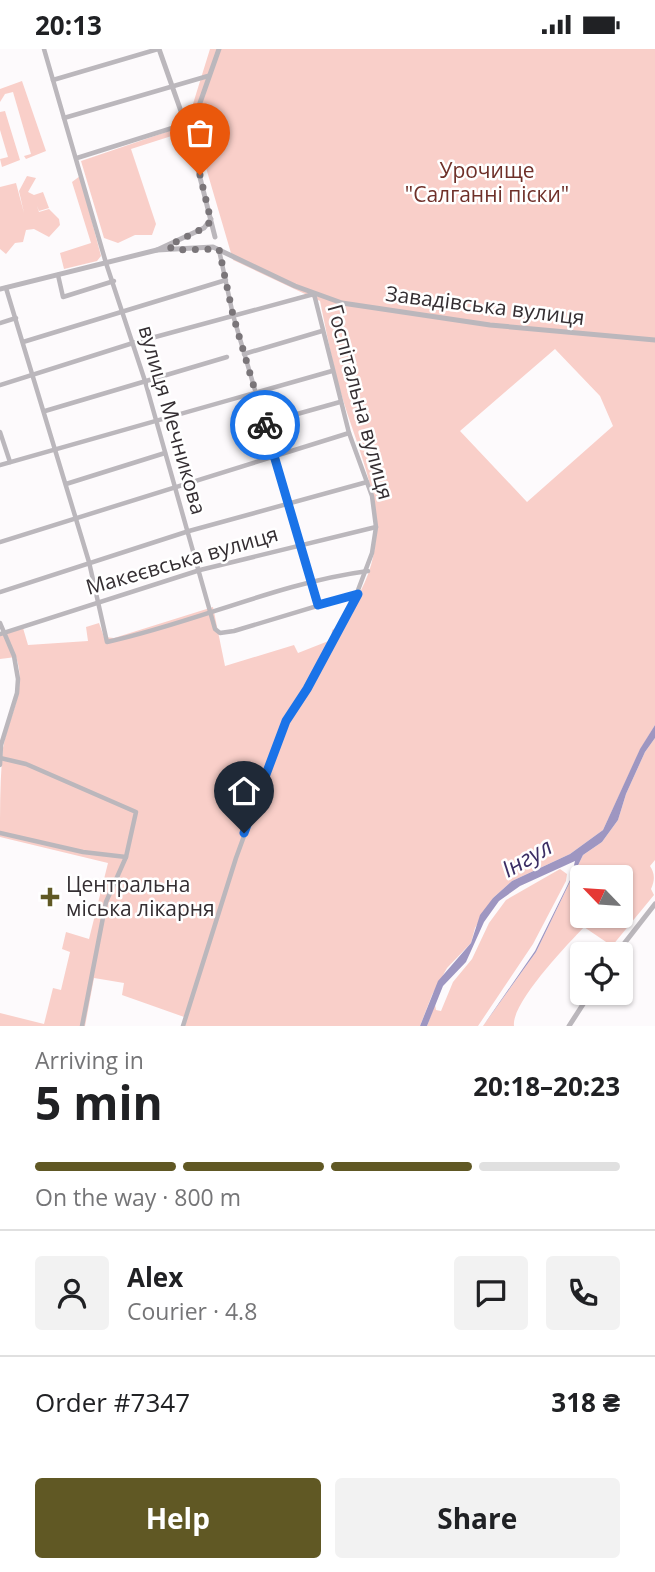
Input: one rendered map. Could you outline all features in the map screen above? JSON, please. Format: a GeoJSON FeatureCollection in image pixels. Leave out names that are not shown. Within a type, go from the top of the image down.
{"type":"FeatureCollection","features":[{"type":"Feature","properties":{"kind":"street","name":"вулиця Мечникова"},"geometry":{"type":"LineString","coordinates":[[44,49],[106,263],[145,381],[215,629],[220,633],[234,631],[318,605]]}},
{"type":"Feature","properties":{"kind":"street"},"geometry":{"type":"LineString","coordinates":[[53,80],[159,49],[170,86],[190,134],[233,315],[318,605],[358,594]]}},
{"type":"Feature","properties":{"kind":"street"},"geometry":{"type":"LineString","coordinates":[[190,134],[219,49]]}},
{"type":"Feature","properties":{"kind":"street"},"geometry":{"type":"LineString","coordinates":[[65,118],[208,76]]}},
{"type":"Feature","properties":{"kind":"street"},"geometry":{"type":"LineString","coordinates":[[76,158],[185,124]]}},
{"type":"Feature","properties":{"kind":"street"},"geometry":{"type":"LineString","coordinates":[[157,250],[204,228],[211,216]]}},
{"type":"Feature","properties":{"kind":"street"},"geometry":{"type":"LineString","coordinates":[[204,228],[215,237]]}},
{"type":"Feature","properties":{"kind":"street"},"geometry":{"type":"LineString","coordinates":[[208,248],[215,237]]}},
{"type":"Feature","properties":{"kind":"street"},"geometry":{"type":"LineString","coordinates":[[168,244],[174,250]]}},
{"type":"Feature","properties":{"kind":"street"},"geometry":{"type":"LineString","coordinates":[[219,249],[157,250],[3,288],[16,318],[45,411],[89,562],[107,642],[312,582],[368,571]]}},
{"type":"Feature","properties":{"kind":"street","name":"Завадівська вулиця"},"geometry":{"type":"LineString","coordinates":[[219,249],[314,294],[342,303],[424,317],[655,340]]}},
{"type":"Feature","properties":{"kind":"street"},"geometry":{"type":"LineString","coordinates":[[58,275],[64,297],[114,281]]}},
{"type":"Feature","properties":{"kind":"street"},"geometry":{"type":"LineString","coordinates":[[23,342],[226,280]]}},
{"type":"Feature","properties":{"kind":"street"},"geometry":{"type":"LineString","coordinates":[[0,385],[133,343],[314,294]]}},
{"type":"Feature","properties":{"kind":"street","name":"Госпітальна вулиця"},"geometry":{"type":"LineString","coordinates":[[183,1026],[236,858],[286,721],[307,689],[358,594],[368,571],[376,527],[367,482],[331,371],[314,294]]}},
{"type":"Feature","properties":{"kind":"street"},"geometry":{"type":"LineString","coordinates":[[0,323],[16,318]]}},
{"type":"Feature","properties":{"kind":"street"},"geometry":{"type":"LineString","coordinates":[[244,353],[322,331]]}},
{"type":"Feature","properties":{"kind":"street"},"geometry":{"type":"LineString","coordinates":[[45,411],[226,357]]}},
{"type":"Feature","properties":{"kind":"street"},"geometry":{"type":"LineString","coordinates":[[0,465],[254,390],[331,371]]}},
{"type":"Feature","properties":{"kind":"street"},"geometry":{"type":"LineString","coordinates":[[265,423],[340,402]]}},
{"type":"Feature","properties":{"kind":"street"},"geometry":{"type":"LineString","coordinates":[[0,432],[10,463]]}},
{"type":"Feature","properties":{"kind":"street"},"geometry":{"type":"LineString","coordinates":[[0,542],[349,433]]}},
{"type":"Feature","properties":{"kind":"street"},"geometry":{"type":"LineString","coordinates":[[66,484],[165,453]]}},
{"type":"Feature","properties":{"kind":"street"},"geometry":{"type":"LineString","coordinates":[[0,592],[189,531],[367,482]]}},
{"type":"Feature","properties":{"kind":"street","name":"Макеєвська вулиця"},"geometry":{"type":"LineString","coordinates":[[3,633],[200,570],[376,527]]}},
{"type":"Feature","properties":{"kind":"street"},"geometry":{"type":"LineString","coordinates":[[0,623],[16,665],[17,693],[1,745],[0,760],[26,765],[136,812],[126,857],[106,902],[82,1026]]}},
{"type":"Feature","properties":{"kind":"street"},"geometry":{"type":"LineString","coordinates":[[0,833],[83,852],[126,857]]}},
{"type":"Feature","properties":{"kind":"street"},"geometry":{"type":"LineString","coordinates":[[625,942],[655,904]]}},
{"type":"Feature","properties":{"kind":"street"},"geometry":{"type":"LineString","coordinates":[[569,1026],[583,1005]]}},
{"type":"Feature","properties":{"kind":"green space","name":"Урочище \"Салганні піски\""},"geometry":{"type":"Polygon","coordinates":[[[210,49],[655,49],[655,725],[640,750],[603,830],[570,854],[512,881],[493,898],[475,928],[471,943],[447,968],[432,995],[420,1026],[185,1026],[187,1018],[122,995],[124,983],[94,978],[85,1026],[0,1026],[0,1013],[44,1024],[53,988],[61,990],[70,952],[62,949],[66,932],[89,939],[108,863],[0,837],[3,748],[20,681],[16,657],[0,659],[0,635],[23,628],[28,645],[88,641],[86,627],[99,623],[104,637],[114,638],[213,607],[225,666],[294,645],[298,653],[331,640],[332,630],[346,617],[368,575],[374,550],[376,525],[368,476],[339,388],[320,301],[233,260],[197,137],[188,120],[210,49]],[[555,349],[460,431],[527,502],[613,426],[600,396],[555,349]]]}},
{"type":"Feature","properties":{"kind":"green space"},"geometry":{"type":"Polygon","coordinates":[[[22,81],[46,151],[26,159],[24,156],[31,154],[13,92],[5,94],[0,102],[0,89],[22,81]]]}},
{"type":"Feature","properties":{"kind":"green space"},"geometry":{"type":"Polygon","coordinates":[[[5,111],[20,160],[2,167],[0,159],[8,157],[0,130],[0,112],[5,111]]]}},
{"type":"Feature","properties":{"kind":"green space"},"geometry":{"type":"Polygon","coordinates":[[[181,127],[184,132],[131,149],[156,224],[152,235],[135,235],[118,243],[104,238],[81,161],[181,127]]]}},
{"type":"Feature","properties":{"kind":"green space"},"geometry":{"type":"Polygon","coordinates":[[[27,176],[36,178],[28,192],[34,195],[43,192],[49,208],[39,211],[37,206],[39,212],[49,209],[59,219],[60,225],[49,237],[34,229],[26,230],[23,242],[15,243],[6,254],[0,249],[0,187],[16,183],[24,213],[19,191],[27,176]]]}},
{"type":"Feature","properties":{"kind":"green space"},"geometry":{"type":"Polygon","coordinates":[[[80,176],[101,256],[97,261],[64,269],[60,253],[91,243],[72,182],[80,176]]]}},
{"type":"Feature","properties":{"kind":"green space"},"geometry":{"type":"Polygon","coordinates":[[[655,738],[655,860],[650,866],[654,874],[651,889],[654,895],[634,919],[634,865],[578,865],[583,855],[602,842],[618,820],[626,794],[645,752],[655,738]]]}},
{"type":"Feature","properties":{"kind":"green space"},"geometry":{"type":"Polygon","coordinates":[[[560,869],[567,874],[566,881],[533,944],[478,1026],[427,1026],[435,1004],[436,1010],[441,1011],[453,982],[472,959],[489,923],[506,900],[560,869]]]}},
{"type":"Feature","properties":{"kind":"green space"},"geometry":{"type":"Polygon","coordinates":[[[570,882],[570,928],[583,928],[530,989],[515,1016],[514,1026],[483,1026],[536,952],[570,882]]]}},
{"type":"Feature","properties":{"kind":"green space"},"geometry":{"type":"Polygon","coordinates":[[[585,928],[627,928],[615,942],[606,942],[585,928]]]}},
{"type":"Feature","properties":{"kind":"shaded area"},"geometry":{"type":"Polygon","coordinates":[[[655,725],[655,738],[645,752],[626,794],[618,820],[602,842],[583,855],[578,865],[574,865],[575,861],[520,886],[499,901],[484,922],[466,962],[443,986],[427,1026],[420,1026],[438,981],[471,943],[480,915],[493,898],[512,881],[570,854],[603,830],[640,749],[655,725]]]}},
{"type":"Feature","properties":{"kind":"shaded area"},"geometry":{"type":"Polygon","coordinates":[[[570,880],[536,952],[483,1026],[535,951],[570,880]]]}},
{"type":"Feature","properties":{"kind":"way so far"},"geometry":{"type":"LineString","coordinates":[[200,175],[211,221],[204,228],[189,233],[168,246],[174,250],[213,247],[219,249],[233,315],[265,425]]}},
{"type":"Feature","properties":{"kind":"place","name":"Центральна міська лікарня"},"geometry":{"type":"Point","coordinates":[50,897]}},
{"type":"Feature","properties":{"kind":"route"},"geometry":{"type":"LineString","coordinates":[[244,833],[286,721],[307,689],[358,594],[318,605],[265,425]]}},
{"type":"Feature","properties":{"kind":"water label","name":"Інгул"},"geometry":{"type":"Point","coordinates":[527,858]}}]}
